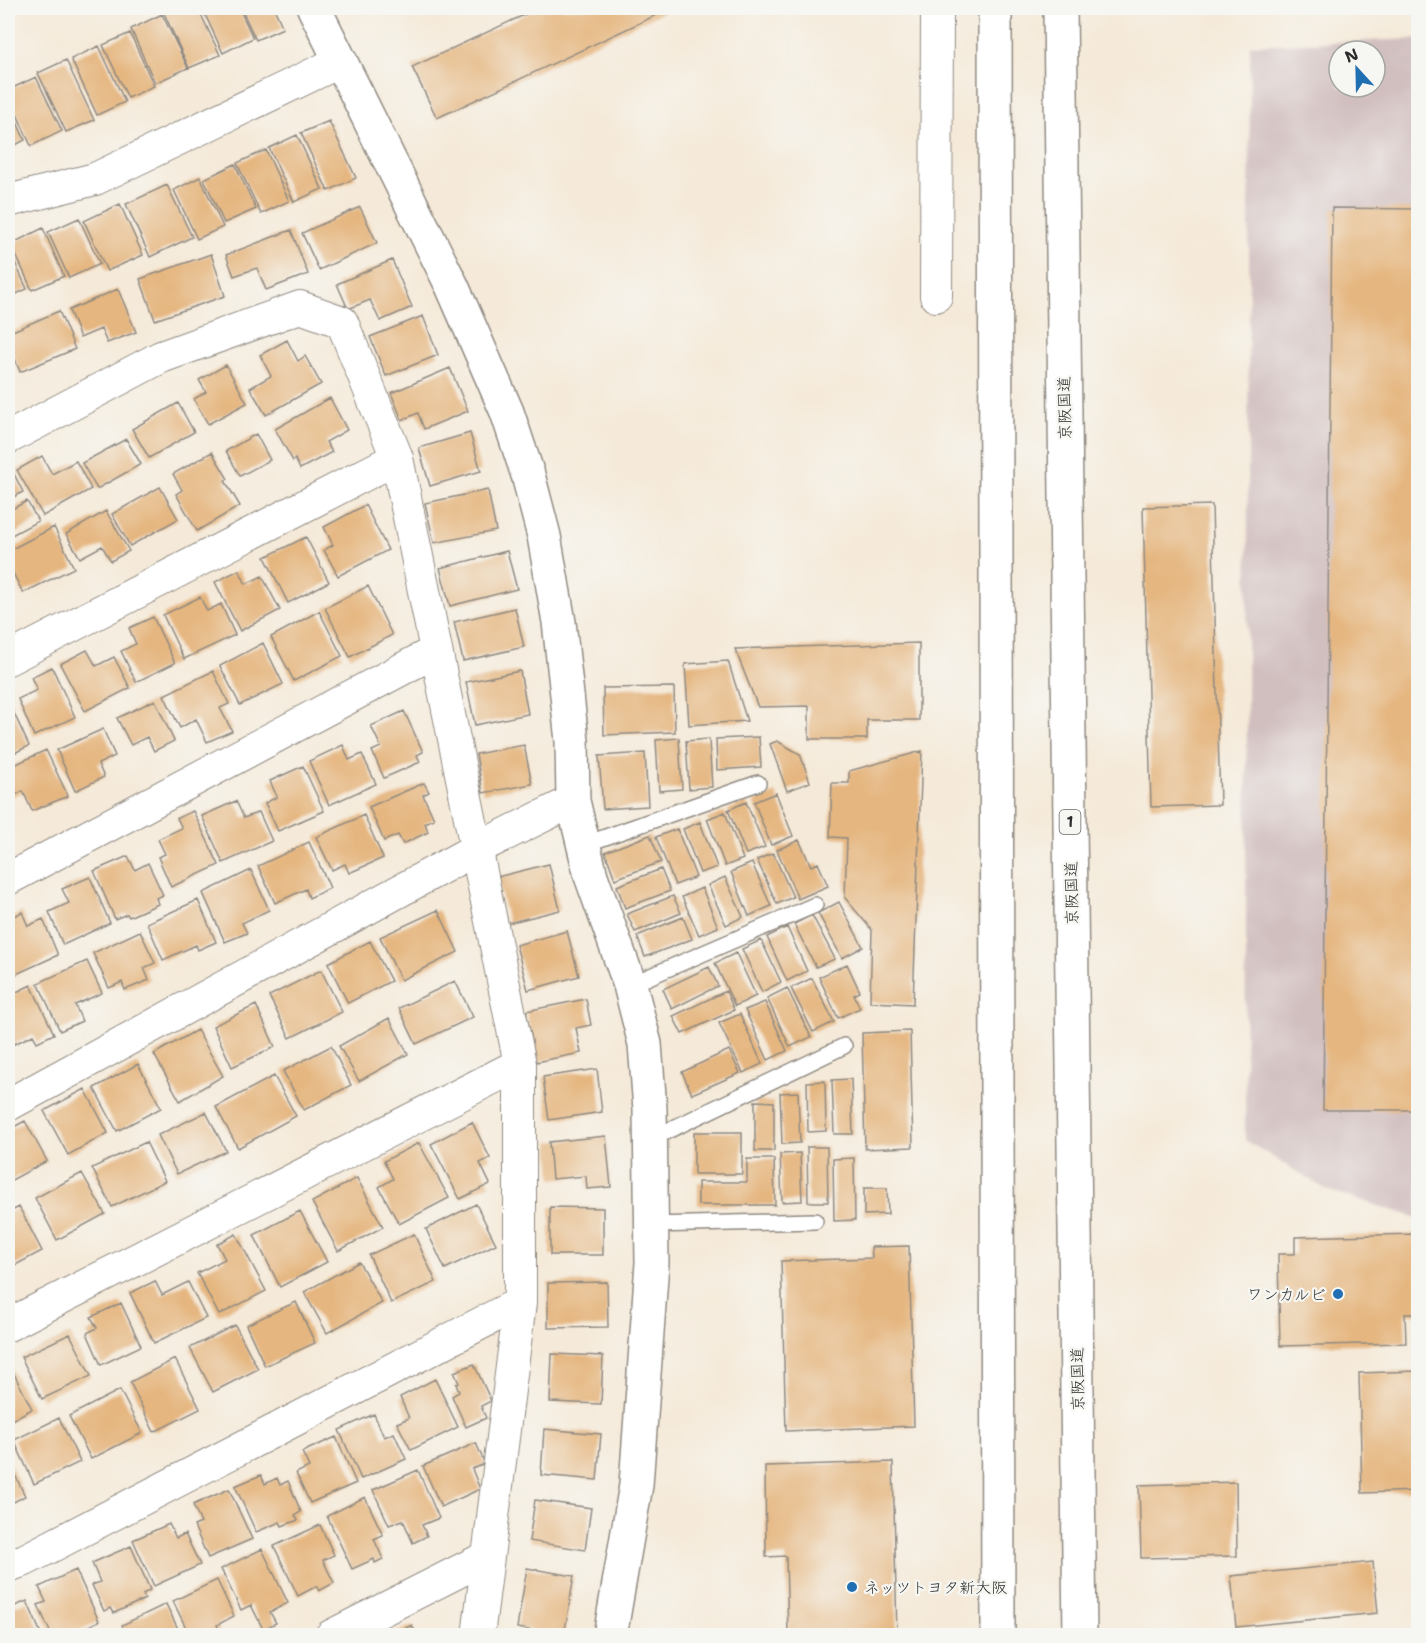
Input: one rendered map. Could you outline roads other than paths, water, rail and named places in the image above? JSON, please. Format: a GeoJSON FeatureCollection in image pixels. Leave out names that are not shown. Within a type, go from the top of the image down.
{"type":"FeatureCollection","features":[{"type":"Feature","properties":{"kind":"main road"},"geometry":{"type":"LineString","coordinates":[[314,8],[452,286],[507,412],[528,475],[544,536],[559,622],[572,741],[573,801],[591,876],[630,985],[645,1044],[651,1139],[652,1263],[636,1485],[610,1635]]}},
{"type":"Feature","properties":{"kind":"main road"},"geometry":{"type":"LineString","coordinates":[[995,8],[998,1635]]}},
{"type":"Feature","properties":{"kind":"main road","name":"京阪国道"},"geometry":{"type":"LineString","coordinates":[[1060,8],[1080,1635]]}},
{"type":"Feature","properties":{"kind":"street"},"geometry":{"type":"LineString","coordinates":[[936,296],[937,8]]}},
{"type":"Feature","properties":{"kind":"street"},"geometry":{"type":"LineString","coordinates":[[8,201],[95,179],[341,61]]}},
{"type":"Feature","properties":{"kind":"street"},"geometry":{"type":"LineString","coordinates":[[8,438],[161,357],[300,307],[342,322],[397,458],[520,1064],[520,1303],[478,1635]]}},
{"type":"Feature","properties":{"kind":"street"},"geometry":{"type":"LineString","coordinates":[[8,659],[397,458]]}},
{"type":"Feature","properties":{"kind":"street"},"geometry":{"type":"LineString","coordinates":[[8,879],[436,651]]}},
{"type":"Feature","properties":{"kind":"street"},"geometry":{"type":"LineString","coordinates":[[8,1105],[476,849],[573,801]]}},
{"type":"Feature","properties":{"kind":"street"},"geometry":{"type":"LineString","coordinates":[[8,1324],[520,1064]]}},
{"type":"Feature","properties":{"kind":"street"},"geometry":{"type":"LineString","coordinates":[[8,1566],[25,1560],[520,1303]]}},
{"type":"Feature","properties":{"kind":"street"},"geometry":{"type":"LineString","coordinates":[[331,1635],[487,1557]]}},
{"type":"Feature","properties":{"kind":"lane"},"geometry":{"type":"LineString","coordinates":[[583,845],[758,783]]}},
{"type":"Feature","properties":{"kind":"lane"},"geometry":{"type":"LineString","coordinates":[[630,985],[815,905]]}},
{"type":"Feature","properties":{"kind":"lane"},"geometry":{"type":"LineString","coordinates":[[651,1139],[844,1046]]}},
{"type":"Feature","properties":{"kind":"lane"},"geometry":{"type":"LineString","coordinates":[[652,1225],[815,1221]]}},
{"type":"Feature","properties":{"kind":"place","name":"ワンカルビ"},"geometry":{"type":"Point","coordinates":[1338,1294]}},
{"type":"Feature","properties":{"kind":"place","name":"ネッツトヨタ新大阪"},"geometry":{"type":"Point","coordinates":[852,1587]}}]}
